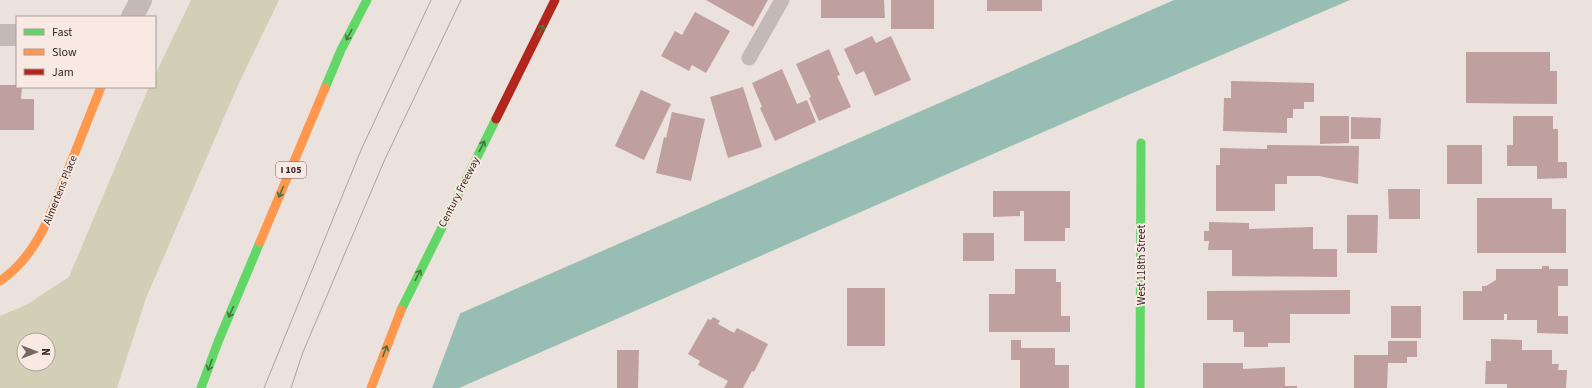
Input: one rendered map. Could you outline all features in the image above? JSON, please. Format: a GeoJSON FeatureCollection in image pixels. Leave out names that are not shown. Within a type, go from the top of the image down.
{"type":"FeatureCollection","features":[{"type":"Feature","properties":{"kind":"main road","name":"I 105"},"geometry":{"type":"LineString","coordinates":[[201,388],[218,342],[342,50],[367,0]]}},
{"type":"Feature","properties":{"kind":"main road","name":"Century Freeway"},"geometry":{"type":"LineString","coordinates":[[371,388],[401,310],[556,0]]}},
{"type":"Feature","properties":{"kind":"main road","name":"Almertens Place"},"geometry":{"type":"LineString","coordinates":[[0,281],[8,276],[21,263],[35,245],[46,225],[102,88]]}},
{"type":"Feature","properties":{"kind":"main road","name":"West 118th Street"},"geometry":{"type":"LineString","coordinates":[[1140,388],[1141,143]]}},
{"type":"Feature","properties":{"kind":"street"},"geometry":{"type":"LineString","coordinates":[[133,16],[141,0]]}},
{"type":"Feature","properties":{"kind":"street"},"geometry":{"type":"LineString","coordinates":[[0,35],[16,35]]}},
{"type":"Feature","properties":{"kind":"lane"},"geometry":{"type":"LineString","coordinates":[[749,58],[782,0]]}},
{"type":"Feature","properties":{"kind":"shaded area"},"geometry":{"type":"Polygon","coordinates":[[[191,0],[279,0],[238,85],[146,298],[117,388],[0,388],[0,316],[26,305],[69,277],[149,88],[156,88],[156,73],[191,0]]]}},
{"type":"Feature","properties":{"kind":"water"},"geometry":{"type":"Polygon","coordinates":[[[1174,0],[1350,0],[1121,98],[459,388],[290,388],[1174,0]]]}},
{"type":"Feature","properties":{"kind":"pier"},"geometry":{"type":"Polygon","coordinates":[[[461,311],[432,388],[288,388],[289,386],[461,311]]]}},
{"type":"Feature","properties":{"kind":"building"},"geometry":{"type":"Polygon","coordinates":[[[706,0],[768,0],[753,27],[706,0]]]}},
{"type":"Feature","properties":{"kind":"building"},"geometry":{"type":"Polygon","coordinates":[[[821,0],[884,0],[885,18],[821,18],[821,0]]]}},
{"type":"Feature","properties":{"kind":"building"},"geometry":{"type":"Polygon","coordinates":[[[891,0],[934,0],[934,29],[891,29],[891,0]]]}},
{"type":"Feature","properties":{"kind":"building"},"geometry":{"type":"Polygon","coordinates":[[[987,0],[1042,0],[1042,11],[987,11],[987,0]]]}},
{"type":"Feature","properties":{"kind":"building"},"geometry":{"type":"Polygon","coordinates":[[[695,12],[730,31],[706,73],[692,65],[689,71],[661,56],[675,31],[682,35],[695,12]]]}},
{"type":"Feature","properties":{"kind":"building"},"geometry":{"type":"Polygon","coordinates":[[[872,36],[876,43],[891,36],[911,80],[875,96],[864,71],[856,75],[844,49],[872,36]]]}},
{"type":"Feature","properties":{"kind":"building"},"geometry":{"type":"Polygon","coordinates":[[[829,49],[840,75],[837,76],[851,107],[819,121],[809,98],[811,97],[796,64],[829,49]]]}},
{"type":"Feature","properties":{"kind":"building"},"geometry":{"type":"Polygon","coordinates":[[[1466,52],[1550,52],[1550,71],[1557,71],[1557,104],[1466,103],[1466,52]]]}},
{"type":"Feature","properties":{"kind":"building"},"geometry":{"type":"Polygon","coordinates":[[[782,69],[797,104],[807,100],[816,122],[775,141],[760,108],[762,107],[752,83],[782,69]]]}},
{"type":"Feature","properties":{"kind":"building"},"geometry":{"type":"Polygon","coordinates":[[[1231,81],[1314,83],[1314,102],[1304,102],[1304,109],[1293,109],[1293,118],[1287,118],[1287,133],[1223,131],[1224,98],[1231,98],[1231,81]]]}},
{"type":"Feature","properties":{"kind":"building"},"geometry":{"type":"Polygon","coordinates":[[[0,85],[16,85],[16,88],[22,88],[21,99],[34,99],[34,130],[0,130],[0,85]]]}},
{"type":"Feature","properties":{"kind":"building"},"geometry":{"type":"Polygon","coordinates":[[[743,87],[762,147],[728,158],[710,97],[743,87]]]}},
{"type":"Feature","properties":{"kind":"building"},"geometry":{"type":"Polygon","coordinates":[[[641,90],[671,104],[644,160],[615,146],[641,90]]]}},
{"type":"Feature","properties":{"kind":"building"},"geometry":{"type":"Polygon","coordinates":[[[672,112],[705,119],[691,181],[656,173],[664,137],[666,138],[672,112]]]}},
{"type":"Feature","properties":{"kind":"building"},"geometry":{"type":"Polygon","coordinates":[[[1320,116],[1349,116],[1349,143],[1320,144],[1320,116]]]}},
{"type":"Feature","properties":{"kind":"building"},"geometry":{"type":"Polygon","coordinates":[[[1513,116],[1553,116],[1553,129],[1558,129],[1558,162],[1567,162],[1567,178],[1537,179],[1537,166],[1507,166],[1507,145],[1513,145],[1513,116]]]}},
{"type":"Feature","properties":{"kind":"building"},"geometry":{"type":"Polygon","coordinates":[[[1351,117],[1381,118],[1380,139],[1351,139],[1351,117]]]}},
{"type":"Feature","properties":{"kind":"building"},"geometry":{"type":"Polygon","coordinates":[[[1267,145],[1359,146],[1358,184],[1319,176],[1287,176],[1287,184],[1275,184],[1275,211],[1216,211],[1216,165],[1220,165],[1220,148],[1267,149],[1267,145]]]}},
{"type":"Feature","properties":{"kind":"building"},"geometry":{"type":"Polygon","coordinates":[[[1447,145],[1482,145],[1482,184],[1447,184],[1447,145]]]}},
{"type":"Feature","properties":{"kind":"building"},"geometry":{"type":"Polygon","coordinates":[[[1388,189],[1420,189],[1420,219],[1389,219],[1388,189]]]}},
{"type":"Feature","properties":{"kind":"building"},"geometry":{"type":"Polygon","coordinates":[[[993,191],[1070,191],[1070,228],[1065,228],[1065,241],[1024,241],[1024,211],[1020,211],[1020,216],[993,217],[993,191]]]}},
{"type":"Feature","properties":{"kind":"building"},"geometry":{"type":"Polygon","coordinates":[[[1477,198],[1552,198],[1552,209],[1566,209],[1566,253],[1477,253],[1477,198]]]}},
{"type":"Feature","properties":{"kind":"building"},"geometry":{"type":"Polygon","coordinates":[[[1347,215],[1378,215],[1377,253],[1347,253],[1347,215]]]}},
{"type":"Feature","properties":{"kind":"building"},"geometry":{"type":"Polygon","coordinates":[[[1209,222],[1249,223],[1249,229],[1313,227],[1313,249],[1337,249],[1337,277],[1232,276],[1232,250],[1208,250],[1209,241],[1204,241],[1204,231],[1209,231],[1209,222]]]}},
{"type":"Feature","properties":{"kind":"building"},"geometry":{"type":"Polygon","coordinates":[[[963,233],[994,233],[994,261],[963,261],[963,233]]]}},
{"type":"Feature","properties":{"kind":"building"},"geometry":{"type":"Polygon","coordinates":[[[1542,266],[1549,266],[1549,269],[1568,269],[1568,286],[1558,286],[1558,316],[1568,316],[1568,334],[1537,333],[1537,320],[1507,320],[1507,314],[1504,314],[1504,320],[1463,320],[1463,291],[1482,291],[1482,286],[1486,286],[1496,280],[1496,269],[1542,269],[1542,266]]]}},
{"type":"Feature","properties":{"kind":"building"},"geometry":{"type":"Polygon","coordinates":[[[1015,269],[1056,269],[1056,282],[1061,282],[1061,316],[1070,316],[1070,332],[989,332],[989,294],[1015,294],[1015,269]]]}},
{"type":"Feature","properties":{"kind":"building"},"geometry":{"type":"Polygon","coordinates":[[[847,288],[885,288],[885,346],[847,346],[847,288]]]}},
{"type":"Feature","properties":{"kind":"building"},"geometry":{"type":"Polygon","coordinates":[[[1350,290],[1350,314],[1290,314],[1290,343],[1268,343],[1268,347],[1244,347],[1244,332],[1233,332],[1233,320],[1207,320],[1207,291],[1350,290]]]}},
{"type":"Feature","properties":{"kind":"building"},"geometry":{"type":"Polygon","coordinates":[[[1391,306],[1421,306],[1421,338],[1391,338],[1391,306]]]}},
{"type":"Feature","properties":{"kind":"building"},"geometry":{"type":"Polygon","coordinates":[[[713,317],[720,321],[718,324],[734,333],[737,328],[768,344],[754,372],[752,371],[743,388],[724,388],[728,381],[698,365],[700,361],[688,354],[708,319],[711,320],[713,317]]]}},
{"type":"Feature","properties":{"kind":"building"},"geometry":{"type":"Polygon","coordinates":[[[1491,339],[1522,340],[1522,350],[1552,350],[1552,364],[1559,364],[1558,370],[1567,370],[1566,388],[1507,388],[1507,384],[1485,384],[1486,361],[1491,361],[1491,339]]]}},
{"type":"Feature","properties":{"kind":"building"},"geometry":{"type":"Polygon","coordinates":[[[1011,340],[1021,340],[1021,348],[1055,348],[1055,365],[1069,365],[1069,388],[1020,388],[1020,360],[1011,360],[1011,340]]]}},
{"type":"Feature","properties":{"kind":"building"},"geometry":{"type":"Polygon","coordinates":[[[1388,341],[1417,341],[1417,357],[1407,357],[1407,363],[1388,363],[1387,388],[1354,388],[1354,355],[1388,355],[1388,341]]]}},
{"type":"Feature","properties":{"kind":"building"},"geometry":{"type":"Polygon","coordinates":[[[617,350],[639,350],[638,388],[617,388],[617,350]]]}},
{"type":"Feature","properties":{"kind":"building"},"geometry":{"type":"Polygon","coordinates":[[[1203,363],[1243,363],[1243,369],[1285,367],[1285,386],[1297,386],[1297,388],[1203,388],[1203,363]]]}},
{"type":"Feature","properties":{"kind":"tram line"},"geometry":{"type":"LineString","coordinates":[[264,388],[361,150],[431,0]]}},
{"type":"Feature","properties":{"kind":"tram line"},"geometry":{"type":"LineString","coordinates":[[291,388],[303,352],[385,159],[461,0]]}},
{"type":"Feature","properties":{"kind":"traffic: fast"},"geometry":{"type":"LineString","coordinates":[[325,88],[341,50],[367,0]]}},
{"type":"Feature","properties":{"kind":"traffic: fast"},"geometry":{"type":"LineString","coordinates":[[401,310],[496,119]]}},
{"type":"Feature","properties":{"kind":"traffic: fast"},"geometry":{"type":"LineString","coordinates":[[1140,388],[1141,143]]}},
{"type":"Feature","properties":{"kind":"traffic: fast"},"geometry":{"type":"LineString","coordinates":[[201,388],[218,342],[260,242]]}},
{"type":"Feature","properties":{"kind":"traffic: slow"},"geometry":{"type":"LineString","coordinates":[[0,281],[24,258],[42,231],[56,201],[101,88]]}},
{"type":"Feature","properties":{"kind":"traffic: slow"},"geometry":{"type":"LineString","coordinates":[[260,242],[325,88]]}},
{"type":"Feature","properties":{"kind":"traffic: slow"},"geometry":{"type":"LineString","coordinates":[[371,388],[401,310]]}},
{"type":"Feature","properties":{"kind":"traffic: jam"},"geometry":{"type":"LineString","coordinates":[[496,119],[555,0]]}}]}
